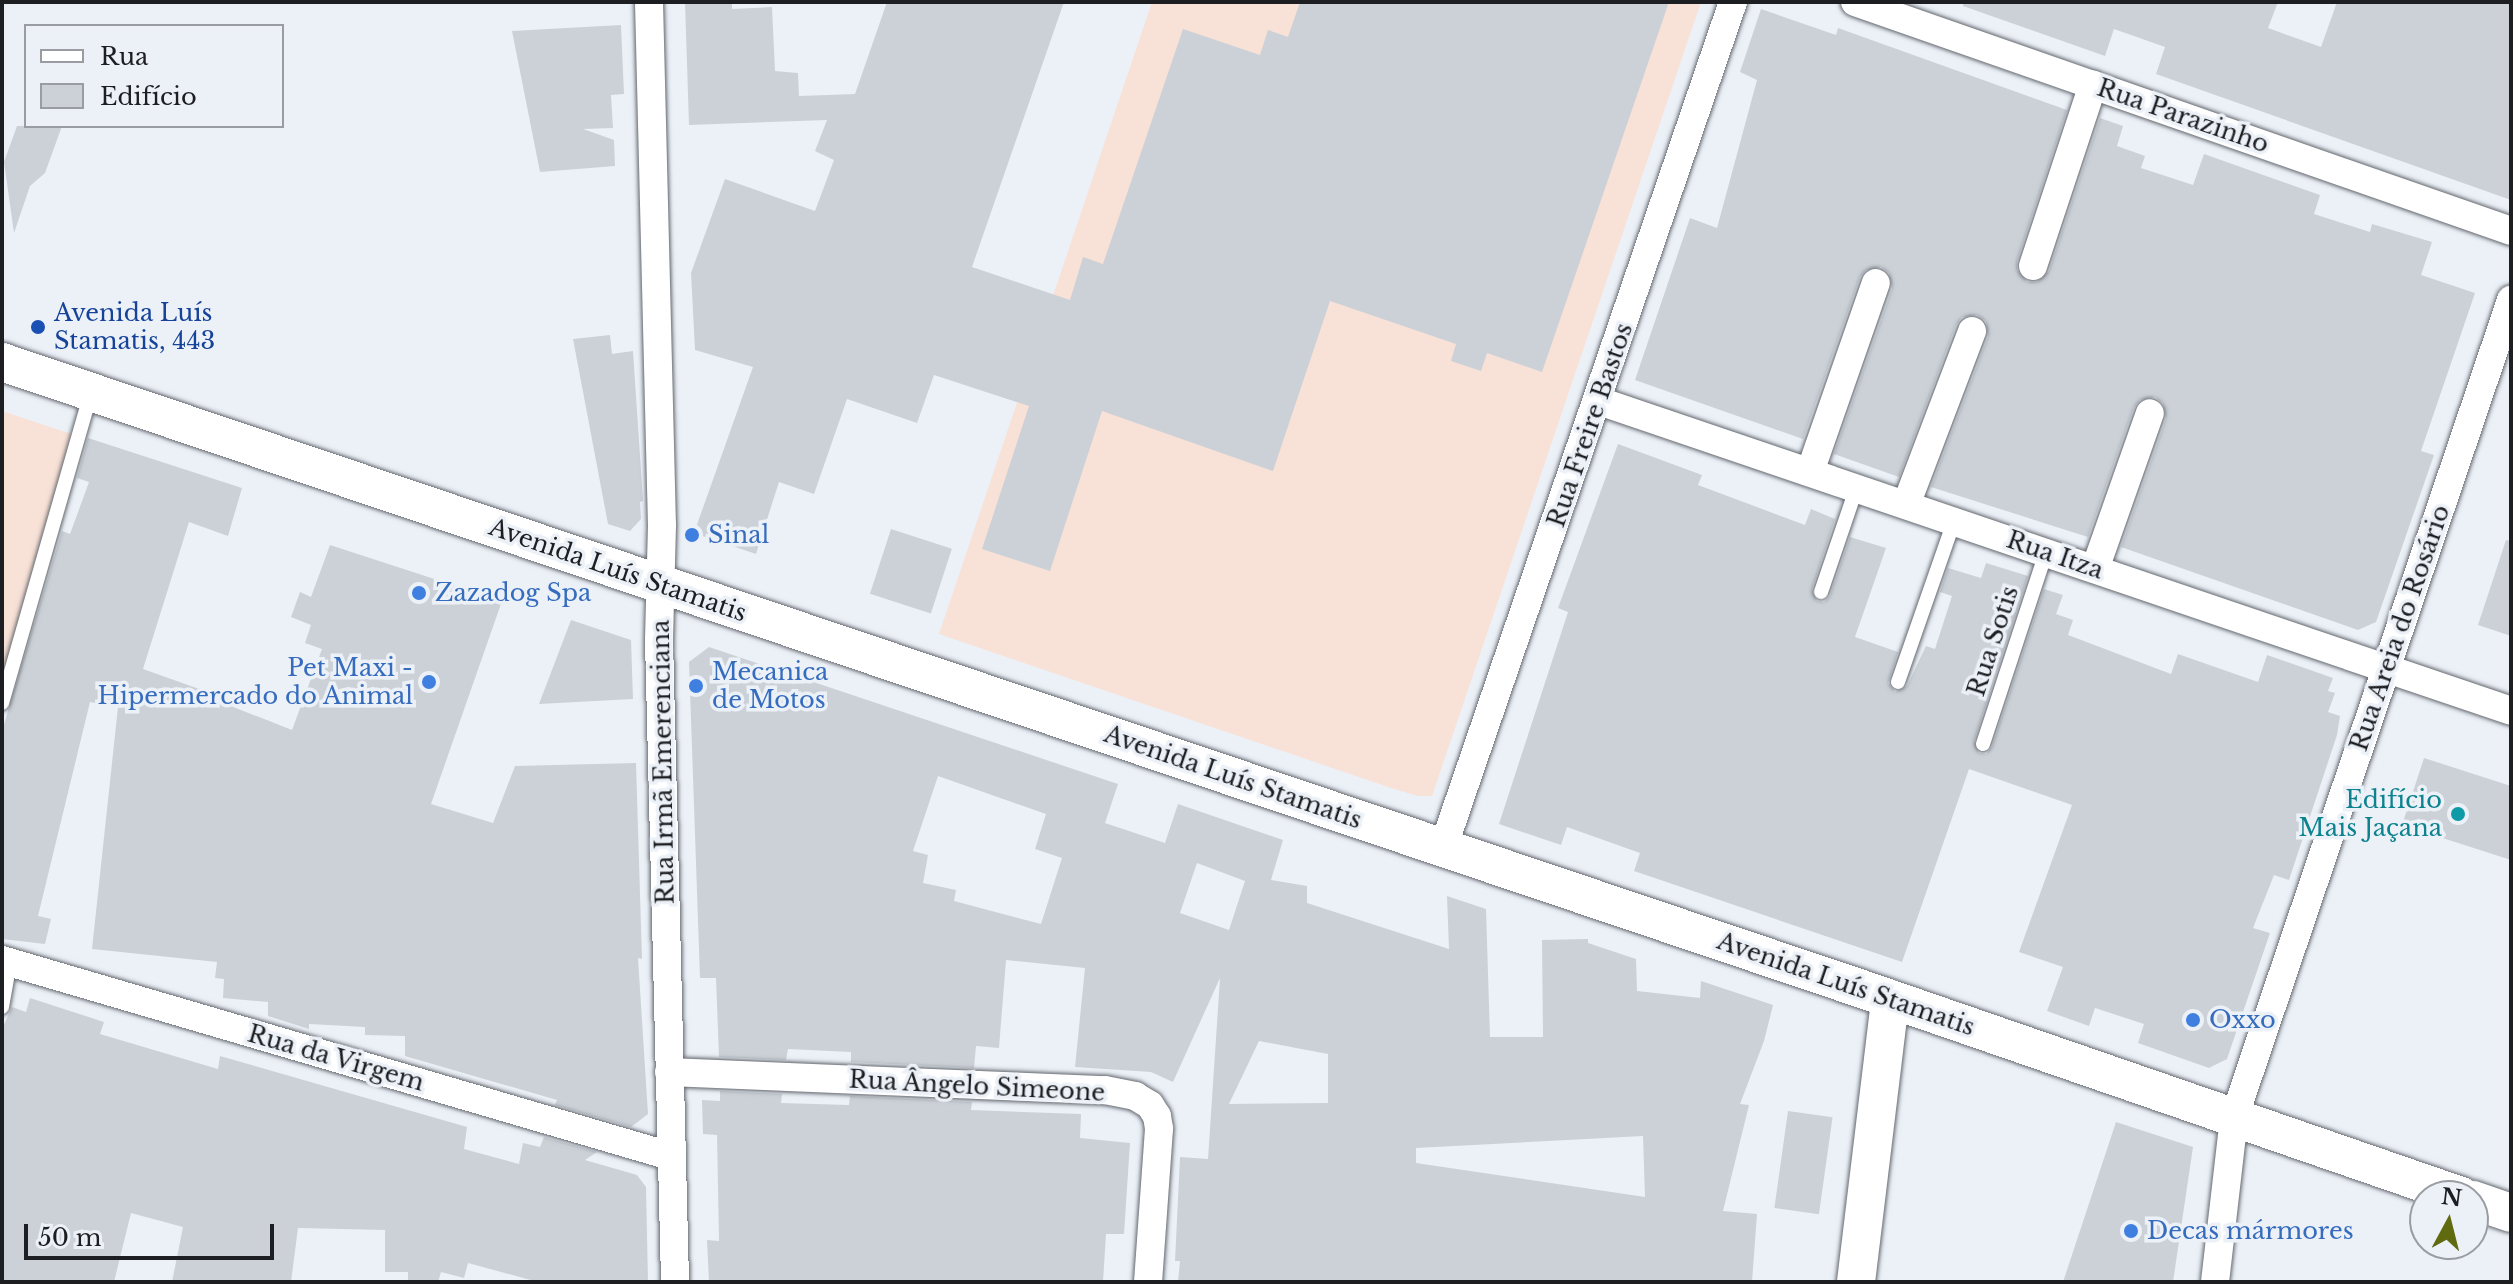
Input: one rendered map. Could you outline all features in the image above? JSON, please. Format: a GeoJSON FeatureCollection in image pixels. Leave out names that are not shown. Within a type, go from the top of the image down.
{"type":"FeatureCollection","features":[{"type":"Feature","properties":{"kind":"main road","name":"Avenida Luís Stamatis"},"geometry":{"type":"LineString","coordinates":[[2,362],[1890,999],[2414,1180]]}},
{"type":"Feature","properties":{"kind":"main road"},"geometry":{"type":"LineString","coordinates":[[1856,1282],[1890,999]]}},
{"type":"Feature","properties":{"kind":"main road"},"geometry":{"type":"LineString","coordinates":[[2489,1205],[2511,1213]]}},
{"type":"Feature","properties":{"kind":"street","name":"Rua Irmã Emerenciana"},"geometry":{"type":"LineString","coordinates":[[649,2],[663,584],[659,640],[675,1282]]}},
{"type":"Feature","properties":{"kind":"street","name":"Rua Freire Bastos"},"geometry":{"type":"LineString","coordinates":[[1443,848],[1599,401],[1733,2]]}},
{"type":"Feature","properties":{"kind":"street","name":"Rua Parazinho"},"geometry":{"type":"LineString","coordinates":[[1855,2],[2511,231]]}},
{"type":"Feature","properties":{"kind":"street"},"geometry":{"type":"LineString","coordinates":[[2033,266],[2093,85]]}},
{"type":"Feature","properties":{"kind":"street"},"geometry":{"type":"LineString","coordinates":[[1810,472],[1876,283]]}},
{"type":"Feature","properties":{"kind":"street","name":"Rua Areia do Rosário"},"geometry":{"type":"LineString","coordinates":[[2215,1282],[2234,1118],[2511,300]]}},
{"type":"Feature","properties":{"kind":"street"},"geometry":{"type":"LineString","coordinates":[[1906,505],[1972,331]]}},
{"type":"Feature","properties":{"kind":"street","name":"Rua Itza"},"geometry":{"type":"LineString","coordinates":[[1599,401],[2511,711]]}},
{"type":"Feature","properties":{"kind":"street"},"geometry":{"type":"LineString","coordinates":[[2095,569],[2150,413]]}},
{"type":"Feature","properties":{"kind":"street","name":"Rua da Virgem"},"geometry":{"type":"LineString","coordinates":[[6,961],[670,1156]]}},
{"type":"Feature","properties":{"kind":"street","name":"Rua Ângelo Simeone"},"geometry":{"type":"LineString","coordinates":[[669,1072],[1105,1090],[1135,1096],[1150,1105],[1159,1129],[1148,1282]]}},
{"type":"Feature","properties":{"kind":"lane"},"geometry":{"type":"LineString","coordinates":[[2,703],[91,392]]}},
{"type":"Feature","properties":{"kind":"lane"},"geometry":{"type":"LineString","coordinates":[[1821,592],[1856,489]]}},
{"type":"Feature","properties":{"kind":"lane"},"geometry":{"type":"LineString","coordinates":[[1898,682],[1954,521]]}},
{"type":"Feature","properties":{"kind":"lane","name":"Rua Sotis"},"geometry":{"type":"LineString","coordinates":[[1983,744],[2046,552]]}},
{"type":"Feature","properties":{"kind":"lane"},"geometry":{"type":"LineString","coordinates":[[2,1007],[6,961]]}},
{"type":"Feature","properties":{"kind":"shaded area"},"geometry":{"type":"Polygon","coordinates":[[[1152,2],[1701,2],[1432,796],[1418,796],[1391,788],[939,634],[1152,2]]]}},
{"type":"Feature","properties":{"kind":"shaded area"},"geometry":{"type":"Polygon","coordinates":[[[2,411],[74,435],[4,671],[2,670],[2,411]]]}},
{"type":"Feature","properties":{"kind":"building"},"geometry":{"type":"Polygon","coordinates":[[[685,2],[732,2],[732,9],[772,7],[775,71],[798,73],[799,96],[855,94],[887,2],[1064,2],[972,267],[1070,300],[1083,257],[1103,264],[1183,29],[1260,55],[1268,30],[1288,37],[1300,2],[1669,2],[1542,372],[1487,353],[1481,371],[1451,361],[1456,344],[1330,301],[1273,471],[1102,411],[1050,571],[982,549],[1029,406],[934,375],[917,423],[847,399],[814,494],[779,482],[756,554],[694,533],[753,367],[695,350],[691,273],[725,179],[815,211],[834,160],[815,151],[827,120],[689,125],[685,2]]]}},
{"type":"Feature","properties":{"kind":"building"},"geometry":{"type":"Polygon","coordinates":[[[1963,2],[2278,2],[2268,28],[2321,47],[2337,2],[2511,2],[2511,200],[2156,74],[2165,47],[2114,29],[2105,56],[1963,6],[1963,2]]]}},
{"type":"Feature","properties":{"kind":"building"},"geometry":{"type":"Polygon","coordinates":[[[1761,9],[1836,35],[1838,28],[2067,110],[2017,261],[2017,270],[2027,282],[2037,282],[2049,271],[2100,118],[2123,126],[2117,146],[2145,156],[2141,168],[2193,185],[2204,154],[2320,195],[2314,214],[2370,232],[2372,224],[2432,242],[2421,275],[2475,293],[2421,451],[2434,455],[2376,622],[2358,630],[2121,547],[2166,419],[2163,403],[2155,397],[2140,400],[2134,407],[2088,537],[1931,487],[1988,337],[1986,321],[1977,315],[1962,317],[1956,325],[1899,477],[1834,454],[1892,289],[1889,273],[1881,267],[1866,270],[1860,277],[1803,439],[1635,380],[1690,218],[1717,228],[1757,80],[1740,72],[1761,9]]]}},
{"type":"Feature","properties":{"kind":"building"},"geometry":{"type":"Polygon","coordinates":[[[621,25],[624,94],[611,95],[613,128],[583,129],[614,140],[615,166],[540,172],[512,31],[621,25]]]}},
{"type":"Feature","properties":{"kind":"building"},"geometry":{"type":"Polygon","coordinates":[[[17,126],[61,128],[45,173],[30,186],[14,233],[4,162],[17,126]]]}},
{"type":"Feature","properties":{"kind":"building"},"geometry":{"type":"Polygon","coordinates":[[[610,335],[612,354],[633,351],[643,501],[640,502],[641,519],[630,531],[608,524],[573,339],[610,335]]]}},
{"type":"Feature","properties":{"kind":"building"},"geometry":{"type":"Polygon","coordinates":[[[88,438],[242,488],[228,536],[189,522],[143,669],[219,696],[218,701],[292,730],[322,649],[305,643],[311,625],[291,617],[300,592],[311,597],[330,545],[502,601],[431,804],[493,823],[515,766],[636,763],[642,959],[638,958],[648,1114],[631,1127],[555,1105],[557,1100],[405,1056],[405,1036],[365,1035],[365,1027],[309,1024],[309,1029],[268,1016],[268,1002],[223,998],[224,979],[215,978],[217,962],[92,949],[118,707],[90,702],[38,916],[51,919],[45,944],[2,939],[2,731],[62,531],[70,534],[89,482],[77,478],[88,438]]]}},
{"type":"Feature","properties":{"kind":"building"},"geometry":{"type":"Polygon","coordinates":[[[1618,444],[1702,475],[1698,485],[1805,525],[1811,509],[1835,519],[1812,589],[1817,601],[1824,602],[1830,596],[1850,537],[1886,548],[1855,637],[1898,652],[1888,683],[1895,692],[1907,686],[1926,646],[1935,649],[1952,596],[1940,592],[1948,568],[1981,578],[1986,563],[2028,576],[1974,741],[1979,753],[1986,754],[1992,747],[2044,589],[2063,595],[2056,614],[2073,620],[2068,635],[2171,674],[2178,654],[2258,682],[2267,655],[2333,678],[2328,691],[2335,693],[2328,712],[2340,716],[2337,735],[2289,880],[2274,875],[2253,928],[2270,933],[2227,1059],[2209,1068],[2138,1043],[2144,1024],[2095,1008],[2089,1026],[2047,1011],[2063,967],[2019,952],[2072,805],[1969,769],[1902,962],[1634,871],[1640,853],[1567,827],[1561,845],[1499,824],[1568,612],[1558,608],[1618,444]]]}},
{"type":"Feature","properties":{"kind":"building"},"geometry":{"type":"Polygon","coordinates":[[[891,529],[952,549],[931,613],[870,594],[891,529]]]}},
{"type":"Feature","properties":{"kind":"building"},"geometry":{"type":"Polygon","coordinates":[[[2506,540],[2511,541],[2511,636],[2478,625],[2506,540]]]}},
{"type":"Feature","properties":{"kind":"building"},"geometry":{"type":"Polygon","coordinates":[[[571,620],[631,640],[633,699],[539,704],[571,620]]]}},
{"type":"Feature","properties":{"kind":"building"},"geometry":{"type":"Polygon","coordinates":[[[709,647],[1118,784],[1105,823],[1165,843],[1178,804],[1283,840],[1271,880],[1307,886],[1307,903],[1449,949],[1447,896],[1486,909],[1490,1037],[1543,1037],[1542,940],[1588,939],[1588,943],[1636,959],[1637,991],[1700,998],[1701,981],[1773,1005],[1764,1041],[1740,1104],[1749,1105],[1723,1211],[1757,1214],[1752,1282],[1178,1282],[1180,1261],[1175,1261],[1180,1157],[1208,1159],[1220,978],[1173,1082],[1151,1072],[1075,1067],[1085,968],[1006,960],[999,1048],[976,1046],[974,1068],[851,1062],[851,1052],[788,1049],[786,1060],[719,1057],[716,978],[700,978],[689,662],[709,647]],[[938,776],[913,851],[928,855],[923,883],[956,890],[954,901],[1041,924],[1062,858],[1035,849],[1046,814],[938,776]],[[1197,863],[1180,913],[1229,930],[1245,881],[1197,863]],[[1259,1041],[1229,1104],[1328,1103],[1328,1054],[1259,1041]],[[1643,1136],[1416,1148],[1416,1163],[1645,1197],[1643,1136]]]}},
{"type":"Feature","properties":{"kind":"building","name":"Edifício Mais Jaçana"},"geometry":{"type":"Polygon","coordinates":[[[2424,758],[2511,786],[2511,860],[2402,825],[2424,758]]]}},
{"type":"Feature","properties":{"kind":"building"},"geometry":{"type":"Polygon","coordinates":[[[30,998],[104,1022],[100,1034],[218,1069],[220,1056],[467,1127],[464,1149],[519,1164],[523,1143],[540,1147],[544,1137],[597,1152],[585,1160],[637,1175],[646,1187],[648,1282],[538,1282],[468,1263],[464,1278],[441,1272],[438,1282],[408,1282],[408,1272],[385,1272],[385,1230],[298,1228],[291,1282],[172,1282],[183,1227],[131,1213],[114,1282],[2,1282],[2,1029],[12,1007],[26,1012],[30,998]]]}},
{"type":"Feature","properties":{"kind":"building"},"geometry":{"type":"Polygon","coordinates":[[[720,1091],[782,1094],[781,1103],[849,1105],[850,1096],[972,1102],[971,1110],[1081,1114],[1080,1138],[1130,1143],[1124,1234],[1106,1234],[1103,1282],[709,1282],[707,1240],[719,1241],[717,1135],[703,1134],[702,1100],[720,1101],[720,1091]]]}},
{"type":"Feature","properties":{"kind":"building"},"geometry":{"type":"Polygon","coordinates":[[[1788,1111],[1833,1117],[1819,1214],[1774,1208],[1788,1111]]]}},
{"type":"Feature","properties":{"kind":"building"},"geometry":{"type":"Polygon","coordinates":[[[2116,1122],[2193,1147],[2173,1282],[2063,1282],[2116,1122]]]}},
{"type":"Feature","properties":{"kind":"place","name":"Avenida Luís Stamatis, 443"},"geometry":{"type":"Point","coordinates":[38,327]}},
{"type":"Feature","properties":{"kind":"place","name":"Sinal"},"geometry":{"type":"Point","coordinates":[692,535]}},
{"type":"Feature","properties":{"kind":"place","name":"Zazadog Spa"},"geometry":{"type":"Point","coordinates":[419,593]}},
{"type":"Feature","properties":{"kind":"place","name":"Pet Maxi - Hipermercado do Animal"},"geometry":{"type":"Point","coordinates":[429,682]}},
{"type":"Feature","properties":{"kind":"place","name":"Mecanica de Motos"},"geometry":{"type":"Point","coordinates":[696,686]}},
{"type":"Feature","properties":{"kind":"place","name":"Edifício Mais Jaçana"},"geometry":{"type":"Point","coordinates":[2458,814]}},
{"type":"Feature","properties":{"kind":"place","name":"Oxxo"},"geometry":{"type":"Point","coordinates":[2193,1020]}},
{"type":"Feature","properties":{"kind":"place","name":"Decas mármores"},"geometry":{"type":"Point","coordinates":[2131,1231]}}]}
